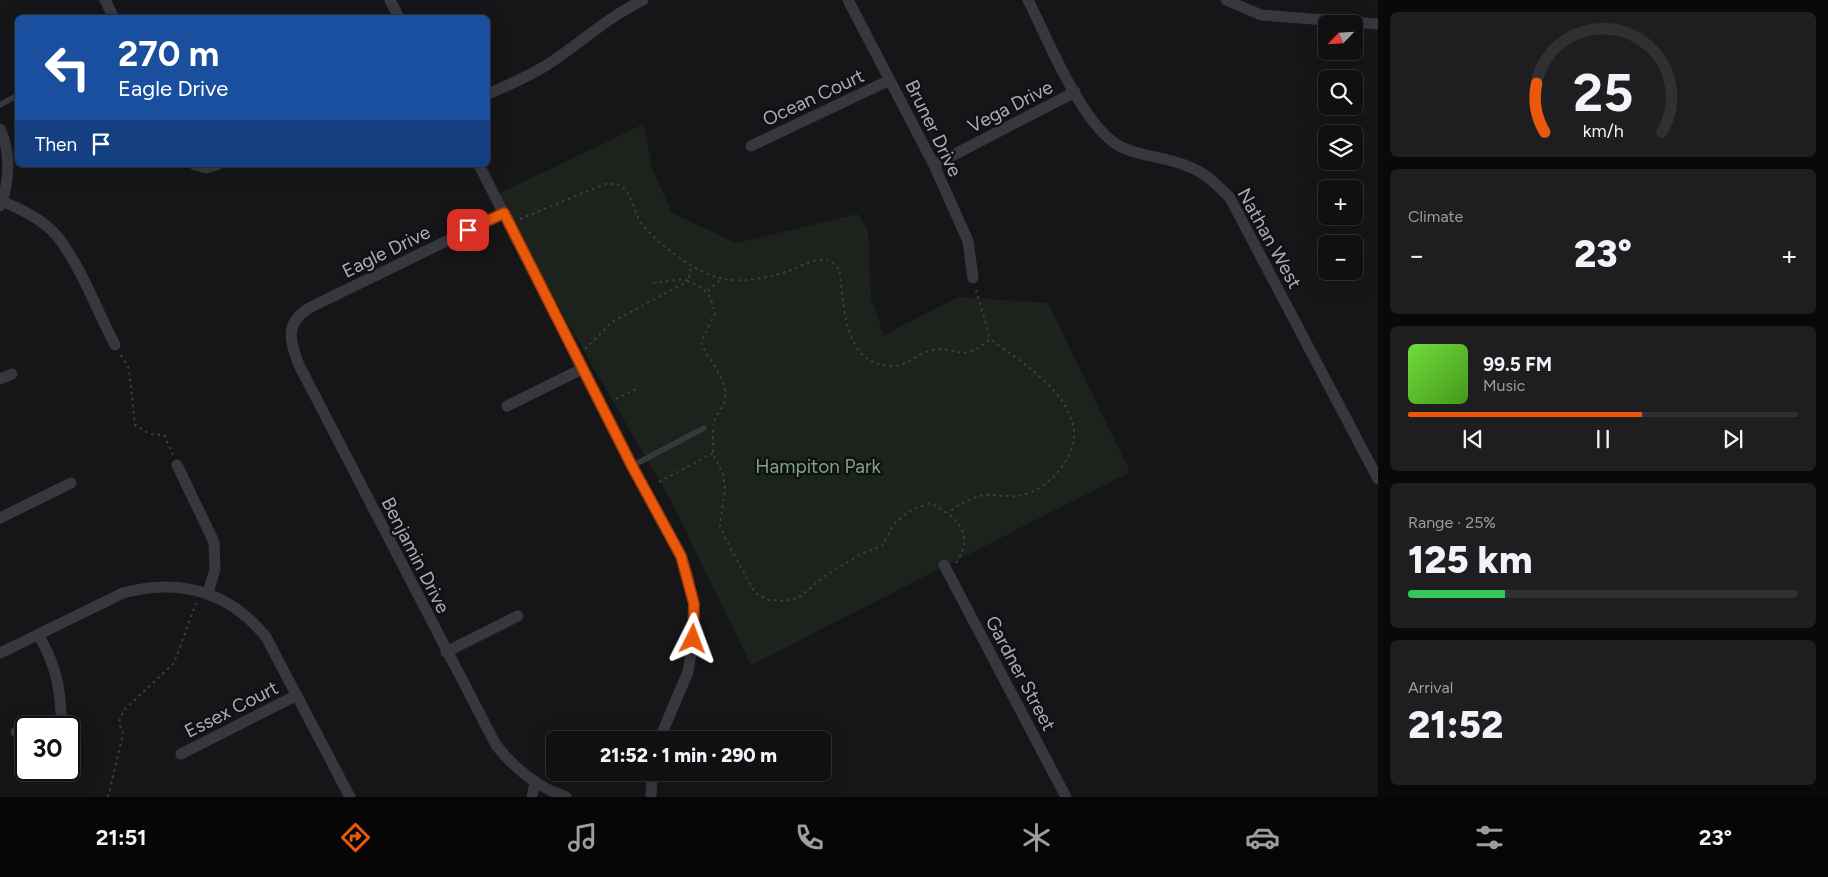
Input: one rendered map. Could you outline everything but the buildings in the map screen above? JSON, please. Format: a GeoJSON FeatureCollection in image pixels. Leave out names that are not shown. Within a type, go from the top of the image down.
{"type":"FeatureCollection","features":[{"type":"Feature","properties":{"kind":"street"},"geometry":{"type":"LineString","coordinates":[[105,0],[112,15]]}},
{"type":"Feature","properties":{"kind":"street"},"geometry":{"type":"LineString","coordinates":[[390,0],[398,15]]}},
{"type":"Feature","properties":{"kind":"street"},"geometry":{"type":"LineString","coordinates":[[490,93],[547,65],[607,21],[643,0]]}},
{"type":"Feature","properties":{"kind":"street","name":"Bruner Drive"},"geometry":{"type":"LineString","coordinates":[[848,0],[934,165],[968,240],[973,278]]}},
{"type":"Feature","properties":{"kind":"street","name":"Nathan West"},"geometry":{"type":"LineString","coordinates":[[1028,0],[1075,92],[1094,123],[1108,138],[1131,150],[1187,165],[1214,182],[1230,198],[1378,479]]}},
{"type":"Feature","properties":{"kind":"street"},"geometry":{"type":"LineString","coordinates":[[1226,0],[1261,15],[1378,24]]}},
{"type":"Feature","properties":{"kind":"street","name":"Ocean Court"},"geometry":{"type":"LineString","coordinates":[[751,146],[890,80]]}},
{"type":"Feature","properties":{"kind":"street","name":"Vega Drive"},"geometry":{"type":"LineString","coordinates":[[934,165],[1075,92]]}},
{"type":"Feature","properties":{"kind":"street"},"geometry":{"type":"LineString","coordinates":[[0,129],[6,145],[8,160],[1,204],[36,218],[57,236],[73,261],[115,345]]}},
{"type":"Feature","properties":{"kind":"street"},"geometry":{"type":"LineString","coordinates":[[479,167],[632,466],[681,556],[694,604],[693,639],[688,672],[663,731]]}},
{"type":"Feature","properties":{"kind":"street","name":"Eagle Drive"},"geometry":{"type":"LineString","coordinates":[[291,329],[301,313],[309,308],[506,218]]}},
{"type":"Feature","properties":{"kind":"street","name":"Benjamin Drive"},"geometry":{"type":"LineString","coordinates":[[291,329],[292,346],[299,365],[446,652],[496,745],[507,759],[535,782],[566,797]]}},
{"type":"Feature","properties":{"kind":"street"},"geometry":{"type":"LineString","coordinates":[[507,406],[582,369]]}},
{"type":"Feature","properties":{"kind":"street"},"geometry":{"type":"LineString","coordinates":[[0,380],[12,374]]}},
{"type":"Feature","properties":{"kind":"street"},"geometry":{"type":"LineString","coordinates":[[178,465],[214,542],[215,569],[204,592]]}},
{"type":"Feature","properties":{"kind":"street"},"geometry":{"type":"LineString","coordinates":[[0,518],[71,483]]}},
{"type":"Feature","properties":{"kind":"street","name":"Gardner Street"},"geometry":{"type":"LineString","coordinates":[[946,569],[1066,797]]}},
{"type":"Feature","properties":{"kind":"street"},"geometry":{"type":"LineString","coordinates":[[0,653],[107,599],[141,588],[170,586],[204,592],[257,625],[271,645],[350,797]]}},
{"type":"Feature","properties":{"kind":"street"},"geometry":{"type":"LineString","coordinates":[[446,652],[518,616]]}},
{"type":"Feature","properties":{"kind":"street"},"geometry":{"type":"LineString","coordinates":[[38,634],[54,666],[60,684],[61,716]]}},
{"type":"Feature","properties":{"kind":"street","name":"Essex Court"},"geometry":{"type":"LineString","coordinates":[[181,754],[297,695]]}},
{"type":"Feature","properties":{"kind":"street"},"geometry":{"type":"LineString","coordinates":[[651,797],[652,781]]}},
{"type":"Feature","properties":{"kind":"street"},"geometry":{"type":"LineString","coordinates":[[532,797],[535,782]]}},
{"type":"Feature","properties":{"kind":"lane"},"geometry":{"type":"LineString","coordinates":[[0,105],[15,97]]}},
{"type":"Feature","properties":{"kind":"lane"},"geometry":{"type":"LineString","coordinates":[[632,466],[704,428]]}},
{"type":"Feature","properties":{"kind":"path"},"geometry":{"type":"LineString","coordinates":[[506,218],[605,184],[622,186],[628,192],[639,221],[647,230],[691,267],[721,279],[745,279],[778,274],[815,261],[825,260],[834,262],[839,270],[847,327],[852,343],[863,356],[878,363],[894,366],[907,362],[928,351],[973,352],[990,339]]}},
{"type":"Feature","properties":{"kind":"path"},"geometry":{"type":"LineString","coordinates":[[576,354],[589,347],[612,322],[688,281],[691,267]]}},
{"type":"Feature","properties":{"kind":"path"},"geometry":{"type":"LineString","coordinates":[[947,513],[973,498],[986,495],[1015,497],[1038,489],[1060,470],[1068,458],[1074,443],[1075,428],[1061,398],[1043,380],[990,339],[973,278]]}},
{"type":"Feature","properties":{"kind":"path"},"geometry":{"type":"LineString","coordinates":[[652,283],[682,279],[708,291],[715,314],[702,341],[705,352],[725,388],[725,400],[713,421],[713,453],[723,474],[725,488],[720,526],[755,593],[768,600],[785,601],[798,598],[825,576],[861,554],[882,546],[894,524],[909,511],[930,503],[947,513],[962,528],[965,539],[960,556],[946,569]]}},
{"type":"Feature","properties":{"kind":"path"},"geometry":{"type":"LineString","coordinates":[[708,291],[721,279]]}},
{"type":"Feature","properties":{"kind":"path"},"geometry":{"type":"LineString","coordinates":[[115,345],[128,369],[135,425],[150,434],[164,436],[178,465]]}},
{"type":"Feature","properties":{"kind":"path"},"geometry":{"type":"LineString","coordinates":[[616,399],[638,388]]}},
{"type":"Feature","properties":{"kind":"path"},"geometry":{"type":"LineString","coordinates":[[658,482],[713,453]]}},
{"type":"Feature","properties":{"kind":"path"},"geometry":{"type":"LineString","coordinates":[[108,797],[124,734],[119,722],[124,710],[174,663],[204,592]]}},
{"type":"Feature","properties":{"kind":"green space","name":"Hampiton Park"},"geometry":{"type":"Polygon","coordinates":[[[644,124],[652,168],[672,213],[736,243],[858,214],[868,231],[871,299],[884,335],[958,297],[1048,303],[1130,472],[751,665],[671,501],[494,196],[644,124]]]}},
{"type":"Feature","properties":{"kind":"route"},"geometry":{"type":"LineString","coordinates":[[468,230],[504,213],[632,466],[681,556],[692,589],[694,604],[693,639]]}}]}
